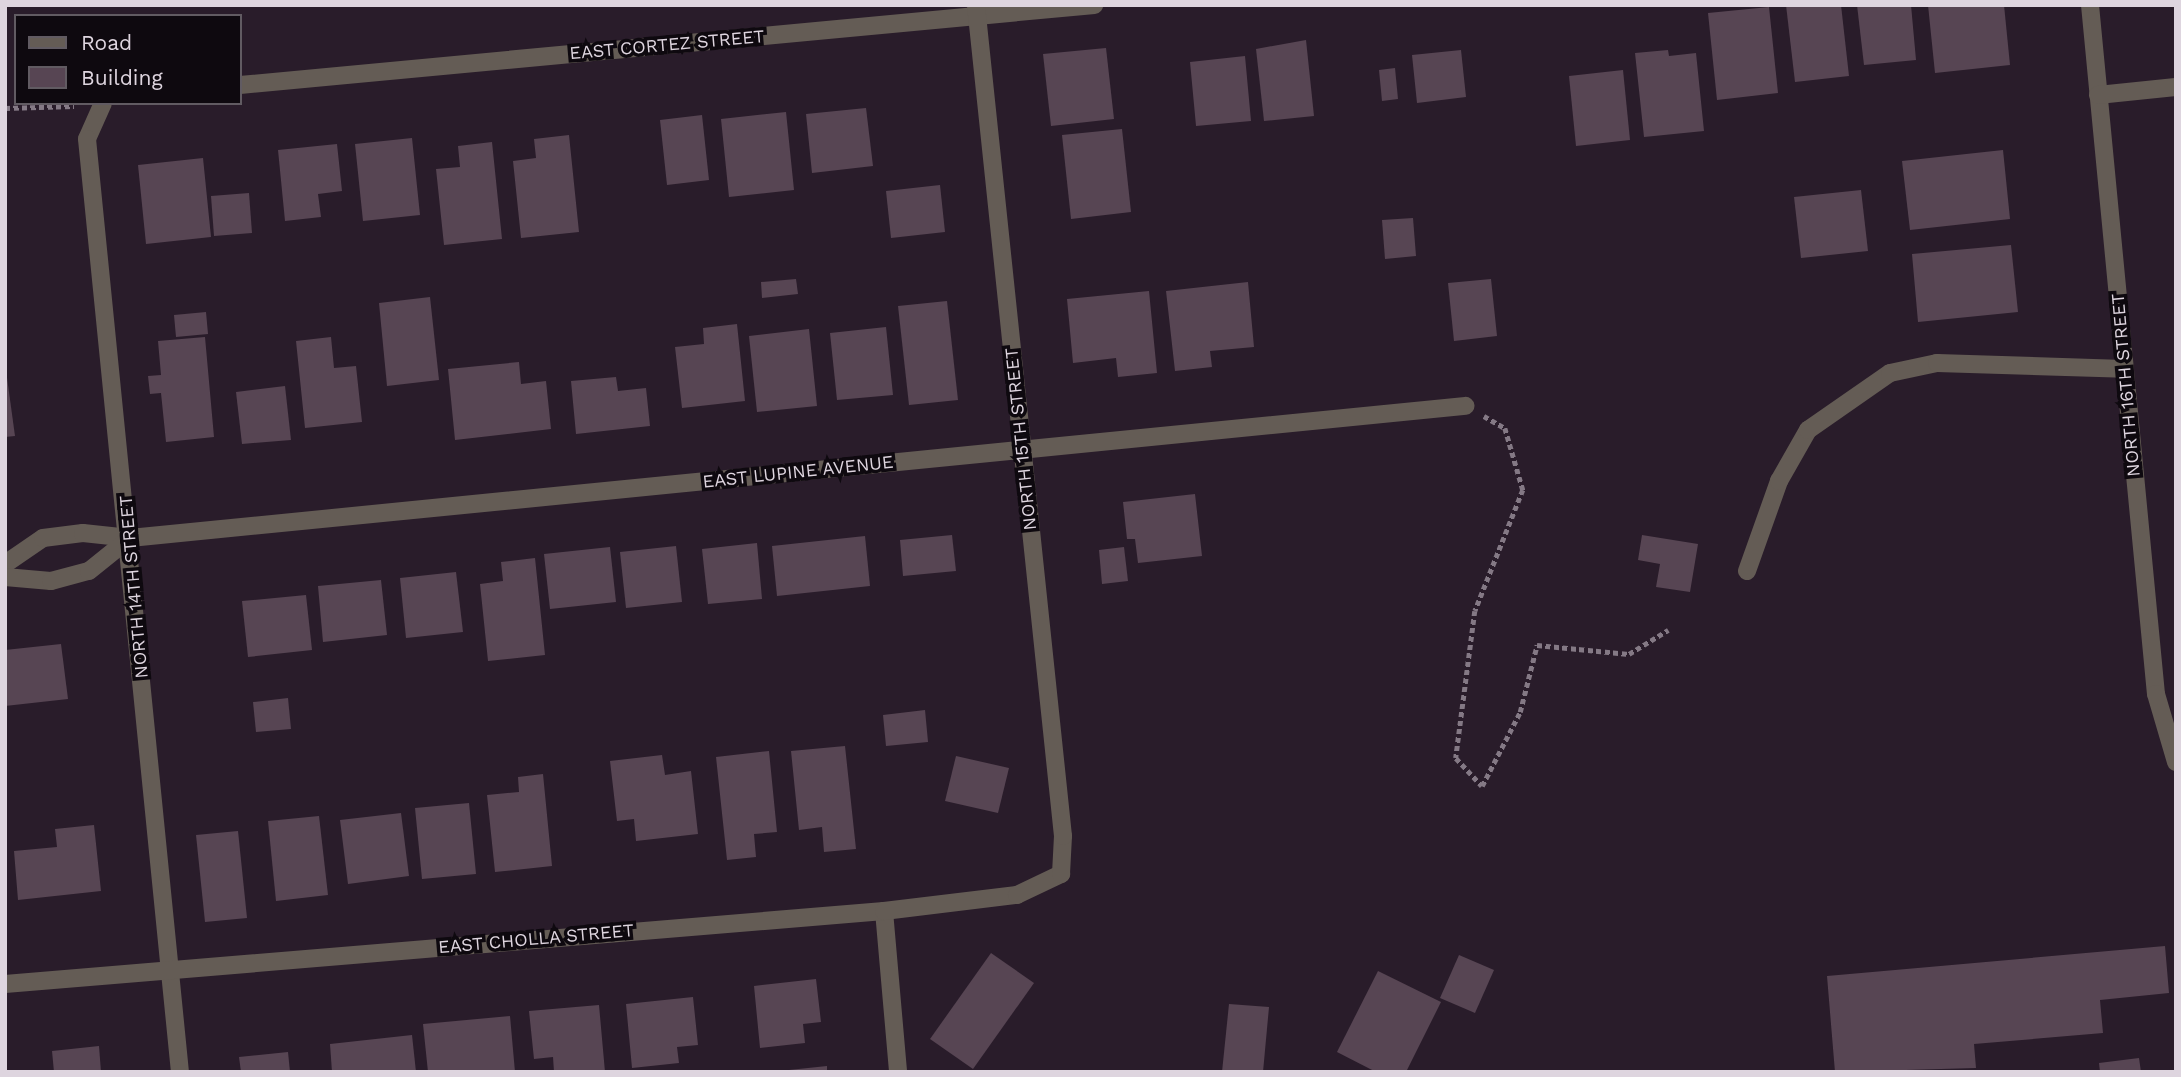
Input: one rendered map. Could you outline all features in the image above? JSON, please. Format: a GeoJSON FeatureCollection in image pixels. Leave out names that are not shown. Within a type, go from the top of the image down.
{"type":"FeatureCollection","features":[{"type":"Feature","properties":{"kind":"street","name":"EAST CORTEZ STREET"},"geometry":{"type":"LineString","coordinates":[[242,85],[976,11],[1094,5]]}},
{"type":"Feature","properties":{"kind":"street","name":"NORTH 16TH STREET"},"geometry":{"type":"LineString","coordinates":[[2090,5],[2156,694],[2176,762]]}},
{"type":"Feature","properties":{"kind":"street","name":"NORTH 15TH STREET"},"geometry":{"type":"LineString","coordinates":[[976,11],[1063,836],[1061,874]]}},
{"type":"Feature","properties":{"kind":"street"},"geometry":{"type":"LineString","coordinates":[[2098,95],[2176,87]]}},
{"type":"Feature","properties":{"kind":"street","name":"NORTH 14TH STREET"},"geometry":{"type":"LineString","coordinates":[[101,105],[87,139],[130,538],[180,1072]]}},
{"type":"Feature","properties":{"kind":"street"},"geometry":{"type":"LineString","coordinates":[[1747,571],[1779,481],[1808,430],[1890,373],[1937,363],[2124,369]]}},
{"type":"Feature","properties":{"kind":"street","name":"EAST LUPINE AVENUE"},"geometry":{"type":"LineString","coordinates":[[5,564],[43,538],[83,533],[130,538],[1465,406]]}},
{"type":"Feature","properties":{"kind":"street"},"geometry":{"type":"LineString","coordinates":[[5,577],[51,580],[89,571],[130,538]]}},
{"type":"Feature","properties":{"kind":"street","name":"EAST CHOLLA STREET"},"geometry":{"type":"LineString","coordinates":[[5,984],[884,911],[1017,895],[1061,874]]}},
{"type":"Feature","properties":{"kind":"street"},"geometry":{"type":"LineString","coordinates":[[884,911],[898,1072]]}},
{"type":"Feature","properties":{"kind":"path"},"geometry":{"type":"LineString","coordinates":[[5,108],[77,105]]}},
{"type":"Feature","properties":{"kind":"path"},"geometry":{"type":"LineString","coordinates":[[1465,406],[1505,428],[1523,489],[1475,611],[1456,758],[1482,786],[1520,712],[1537,645],[1629,654],[1668,630]]}},
{"type":"Feature","properties":{"kind":"building"},"geometry":{"type":"Polygon","coordinates":[[[1786,5],[1841,5],[1849,76],[1795,82],[1786,5]]]}},
{"type":"Feature","properties":{"kind":"building"},"geometry":{"type":"Polygon","coordinates":[[[1857,5],[1911,5],[1916,60],[1864,65],[1857,5]]]}},
{"type":"Feature","properties":{"kind":"building"},"geometry":{"type":"Polygon","coordinates":[[[1928,5],[2004,5],[2010,65],[1935,73],[1928,5]]]}},
{"type":"Feature","properties":{"kind":"building"},"geometry":{"type":"Polygon","coordinates":[[[1769,7],[1778,93],[1717,100],[1708,13],[1769,7]]]}},
{"type":"Feature","properties":{"kind":"building"},"geometry":{"type":"Polygon","coordinates":[[[1306,40],[1314,116],[1264,121],[1256,49],[1306,40]]]}},
{"type":"Feature","properties":{"kind":"building"},"geometry":{"type":"Polygon","coordinates":[[[1106,48],[1114,119],[1051,126],[1043,54],[1106,48]]]}},
{"type":"Feature","properties":{"kind":"building"},"geometry":{"type":"Polygon","coordinates":[[[1461,50],[1466,97],[1417,103],[1412,55],[1461,50]]]}},
{"type":"Feature","properties":{"kind":"building"},"geometry":{"type":"Polygon","coordinates":[[[1668,50],[1669,56],[1696,53],[1704,131],[1644,137],[1635,53],[1668,50]]]}},
{"type":"Feature","properties":{"kind":"building"},"geometry":{"type":"Polygon","coordinates":[[[1245,56],[1251,121],[1196,126],[1190,62],[1245,56]]]}},
{"type":"Feature","properties":{"kind":"building"},"geometry":{"type":"Polygon","coordinates":[[[1395,68],[1398,99],[1382,101],[1379,70],[1395,68]]]}},
{"type":"Feature","properties":{"kind":"building"},"geometry":{"type":"Polygon","coordinates":[[[1623,70],[1630,140],[1576,146],[1569,76],[1623,70]]]}},
{"type":"Feature","properties":{"kind":"building"},"geometry":{"type":"Polygon","coordinates":[[[866,108],[873,166],[812,173],[806,114],[866,108]]]}},
{"type":"Feature","properties":{"kind":"building"},"geometry":{"type":"Polygon","coordinates":[[[786,112],[794,190],[729,197],[721,119],[786,112]]]}},
{"type":"Feature","properties":{"kind":"building"},"geometry":{"type":"Polygon","coordinates":[[[702,115],[709,180],[667,185],[660,120],[702,115]]]}},
{"type":"Feature","properties":{"kind":"building"},"geometry":{"type":"Polygon","coordinates":[[[1122,129],[1131,212],[1071,219],[1062,135],[1122,129]]]}},
{"type":"Feature","properties":{"kind":"building"},"geometry":{"type":"Polygon","coordinates":[[[569,135],[579,232],[521,238],[513,161],[536,158],[534,139],[569,135]]]}},
{"type":"Feature","properties":{"kind":"building"},"geometry":{"type":"Polygon","coordinates":[[[412,138],[420,215],[363,221],[355,144],[412,138]]]}},
{"type":"Feature","properties":{"kind":"building"},"geometry":{"type":"Polygon","coordinates":[[[492,142],[502,239],[444,245],[436,169],[460,167],[458,146],[492,142]]]}},
{"type":"Feature","properties":{"kind":"building"},"geometry":{"type":"Polygon","coordinates":[[[337,144],[342,191],[318,194],[321,217],[285,221],[278,150],[337,144]]]}},
{"type":"Feature","properties":{"kind":"building"},"geometry":{"type":"Polygon","coordinates":[[[2003,150],[2010,219],[1910,230],[1902,161],[2003,150]]]}},
{"type":"Feature","properties":{"kind":"building"},"geometry":{"type":"Polygon","coordinates":[[[203,158],[211,237],[146,244],[138,165],[203,158]]]}},
{"type":"Feature","properties":{"kind":"building"},"geometry":{"type":"Polygon","coordinates":[[[940,185],[945,232],[891,238],[886,191],[940,185]]]}},
{"type":"Feature","properties":{"kind":"building"},"geometry":{"type":"Polygon","coordinates":[[[1861,190],[1868,251],[1801,258],[1794,197],[1861,190]]]}},
{"type":"Feature","properties":{"kind":"building"},"geometry":{"type":"Polygon","coordinates":[[[249,193],[252,233],[214,236],[211,196],[249,193]]]}},
{"type":"Feature","properties":{"kind":"building"},"geometry":{"type":"Polygon","coordinates":[[[1413,218],[1416,256],[1385,259],[1382,220],[1413,218]]]}},
{"type":"Feature","properties":{"kind":"building"},"geometry":{"type":"Polygon","coordinates":[[[2011,245],[2018,312],[1918,322],[1912,254],[2011,245]]]}},
{"type":"Feature","properties":{"kind":"building"},"geometry":{"type":"Polygon","coordinates":[[[796,279],[798,294],[762,298],[761,282],[796,279]]]}},
{"type":"Feature","properties":{"kind":"building"},"geometry":{"type":"Polygon","coordinates":[[[1491,279],[1497,336],[1454,341],[1448,283],[1491,279]]]}},
{"type":"Feature","properties":{"kind":"building"},"geometry":{"type":"Polygon","coordinates":[[[1248,282],[1254,347],[1210,351],[1212,367],[1175,371],[1166,291],[1248,282]]]}},
{"type":"Feature","properties":{"kind":"building"},"geometry":{"type":"Polygon","coordinates":[[[1149,291],[1157,373],[1118,377],[1116,358],[1073,363],[1067,299],[1149,291]]]}},
{"type":"Feature","properties":{"kind":"building"},"geometry":{"type":"Polygon","coordinates":[[[430,297],[439,380],[387,386],[379,303],[430,297]]]}},
{"type":"Feature","properties":{"kind":"building"},"geometry":{"type":"Polygon","coordinates":[[[947,301],[958,400],[909,405],[898,306],[947,301]]]}},
{"type":"Feature","properties":{"kind":"building"},"geometry":{"type":"Polygon","coordinates":[[[206,312],[208,334],[176,337],[174,315],[206,312]]]}},
{"type":"Feature","properties":{"kind":"building"},"geometry":{"type":"Polygon","coordinates":[[[737,324],[745,401],[682,408],[675,347],[704,344],[703,328],[737,324]]]}},
{"type":"Feature","properties":{"kind":"building"},"geometry":{"type":"Polygon","coordinates":[[[886,327],[893,395],[837,400],[830,333],[886,327]]]}},
{"type":"Feature","properties":{"kind":"building"},"geometry":{"type":"Polygon","coordinates":[[[809,329],[817,406],[757,412],[749,336],[809,329]]]}},
{"type":"Feature","properties":{"kind":"building"},"geometry":{"type":"Polygon","coordinates":[[[205,337],[214,437],[166,442],[161,393],[150,394],[148,376],[161,375],[158,341],[205,337]]]}},
{"type":"Feature","properties":{"kind":"building"},"geometry":{"type":"Polygon","coordinates":[[[331,337],[334,368],[356,366],[362,422],[305,428],[296,341],[331,337]]]}},
{"type":"Feature","properties":{"kind":"building"},"geometry":{"type":"Polygon","coordinates":[[[519,362],[521,384],[546,381],[551,429],[455,440],[448,369],[519,362]]]}},
{"type":"Feature","properties":{"kind":"building"},"geometry":{"type":"Polygon","coordinates":[[[5,363],[15,436],[5,437],[5,363]]]}},
{"type":"Feature","properties":{"kind":"building"},"geometry":{"type":"Polygon","coordinates":[[[616,377],[618,391],[646,388],[650,426],[576,434],[571,381],[616,377]]]}},
{"type":"Feature","properties":{"kind":"building"},"geometry":{"type":"Polygon","coordinates":[[[285,386],[291,440],[242,444],[236,392],[285,386]]]}},
{"type":"Feature","properties":{"kind":"building"},"geometry":{"type":"Polygon","coordinates":[[[1195,494],[1202,556],[1138,563],[1135,539],[1127,539],[1123,502],[1195,494]]]}},
{"type":"Feature","properties":{"kind":"building"},"geometry":{"type":"Polygon","coordinates":[[[952,535],[956,571],[903,576],[900,540],[952,535]]]}},
{"type":"Feature","properties":{"kind":"building"},"geometry":{"type":"Polygon","coordinates":[[[1642,535],[1698,544],[1690,592],[1656,587],[1660,564],[1638,560],[1642,535]]]}},
{"type":"Feature","properties":{"kind":"building"},"geometry":{"type":"Polygon","coordinates":[[[865,536],[870,586],[777,596],[772,546],[865,536]]]}},
{"type":"Feature","properties":{"kind":"building"},"geometry":{"type":"Polygon","coordinates":[[[757,543],[762,599],[708,604],[702,549],[757,543]]]}},
{"type":"Feature","properties":{"kind":"building"},"geometry":{"type":"Polygon","coordinates":[[[676,546],[682,602],[626,608],[620,552],[676,546]]]}},
{"type":"Feature","properties":{"kind":"building"},"geometry":{"type":"Polygon","coordinates":[[[610,547],[616,602],[550,609],[544,554],[610,547]]]}},
{"type":"Feature","properties":{"kind":"building"},"geometry":{"type":"Polygon","coordinates":[[[1124,547],[1128,581],[1102,584],[1099,550],[1124,547]]]}},
{"type":"Feature","properties":{"kind":"building"},"geometry":{"type":"Polygon","coordinates":[[[535,558],[545,655],[488,661],[480,584],[503,581],[501,562],[535,558]]]}},
{"type":"Feature","properties":{"kind":"building"},"geometry":{"type":"Polygon","coordinates":[[[456,572],[463,632],[406,638],[400,578],[456,572]]]}},
{"type":"Feature","properties":{"kind":"building"},"geometry":{"type":"Polygon","coordinates":[[[381,580],[387,635],[323,642],[318,586],[381,580]]]}},
{"type":"Feature","properties":{"kind":"building"},"geometry":{"type":"Polygon","coordinates":[[[306,595],[312,650],[248,657],[242,601],[306,595]]]}},
{"type":"Feature","properties":{"kind":"building"},"geometry":{"type":"Polygon","coordinates":[[[61,644],[68,699],[5,706],[5,650],[61,644]]]}},
{"type":"Feature","properties":{"kind":"building"},"geometry":{"type":"Polygon","coordinates":[[[288,698],[291,729],[256,732],[253,702],[288,698]]]}},
{"type":"Feature","properties":{"kind":"building"},"geometry":{"type":"Polygon","coordinates":[[[925,710],[928,742],[886,746],[883,715],[925,710]]]}},
{"type":"Feature","properties":{"kind":"building"},"geometry":{"type":"Polygon","coordinates":[[[845,746],[856,849],[824,852],[822,827],[799,830],[791,751],[845,746]]]}},
{"type":"Feature","properties":{"kind":"building"},"geometry":{"type":"Polygon","coordinates":[[[769,751],[777,832],[754,834],[756,857],[727,860],[716,757],[769,751]]]}},
{"type":"Feature","properties":{"kind":"building"},"geometry":{"type":"Polygon","coordinates":[[[662,755],[665,775],[691,771],[698,834],[636,841],[634,819],[617,821],[610,761],[662,755]]]}},
{"type":"Feature","properties":{"kind":"building"},"geometry":{"type":"Polygon","coordinates":[[[956,756],[1009,768],[998,813],[945,801],[956,756]]]}},
{"type":"Feature","properties":{"kind":"building"},"geometry":{"type":"Polygon","coordinates":[[[543,774],[552,866],[495,872],[487,795],[519,792],[518,777],[543,774]]]}},
{"type":"Feature","properties":{"kind":"building"},"geometry":{"type":"Polygon","coordinates":[[[469,803],[476,874],[422,879],[415,808],[469,803]]]}},
{"type":"Feature","properties":{"kind":"building"},"geometry":{"type":"Polygon","coordinates":[[[401,813],[409,876],[348,884],[340,820],[401,813]]]}},
{"type":"Feature","properties":{"kind":"building"},"geometry":{"type":"Polygon","coordinates":[[[319,816],[328,895],[276,901],[268,821],[319,816]]]}},
{"type":"Feature","properties":{"kind":"building"},"geometry":{"type":"Polygon","coordinates":[[[94,825],[101,891],[18,900],[14,851],[57,847],[55,829],[94,825]]]}},
{"type":"Feature","properties":{"kind":"building"},"geometry":{"type":"Polygon","coordinates":[[[238,831],[247,918],[205,922],[196,835],[238,831]]]}},
{"type":"Feature","properties":{"kind":"building"},"geometry":{"type":"Polygon","coordinates":[[[2165,946],[2169,993],[2100,1000],[2103,1033],[1974,1044],[1976,1068],[1835,1072],[1827,976],[2165,946]]]}},
{"type":"Feature","properties":{"kind":"building"},"geometry":{"type":"Polygon","coordinates":[[[991,953],[1034,983],[973,1069],[930,1039],[991,953]]]}},
{"type":"Feature","properties":{"kind":"building"},"geometry":{"type":"Polygon","coordinates":[[[1459,955],[1494,970],[1475,1013],[1440,998],[1459,955]]]}},
{"type":"Feature","properties":{"kind":"building"},"geometry":{"type":"Polygon","coordinates":[[[1378,971],[1441,1002],[1406,1072],[1376,1072],[1337,1052],[1378,971]]]}},
{"type":"Feature","properties":{"kind":"building"},"geometry":{"type":"Polygon","coordinates":[[[816,979],[821,1022],[803,1024],[805,1043],[760,1048],[754,986],[816,979]]]}},
{"type":"Feature","properties":{"kind":"building"},"geometry":{"type":"Polygon","coordinates":[[[693,997],[698,1045],[677,1047],[679,1063],[632,1068],[626,1004],[693,997]]]}},
{"type":"Feature","properties":{"kind":"building"},"geometry":{"type":"Polygon","coordinates":[[[1229,1004],[1269,1007],[1263,1072],[1222,1072],[1229,1004]]]}},
{"type":"Feature","properties":{"kind":"building"},"geometry":{"type":"Polygon","coordinates":[[[599,1005],[605,1072],[554,1072],[553,1057],[534,1059],[529,1011],[599,1005]]]}},
{"type":"Feature","properties":{"kind":"building"},"geometry":{"type":"Polygon","coordinates":[[[510,1016],[515,1072],[428,1072],[423,1024],[510,1016]]]}},
{"type":"Feature","properties":{"kind":"building"},"geometry":{"type":"Polygon","coordinates":[[[412,1035],[416,1072],[332,1072],[330,1044],[412,1035]]]}},
{"type":"Feature","properties":{"kind":"building"},"geometry":{"type":"Polygon","coordinates":[[[99,1046],[101,1072],[54,1072],[52,1051],[99,1046]]]}},
{"type":"Feature","properties":{"kind":"building"},"geometry":{"type":"Polygon","coordinates":[[[288,1052],[290,1072],[241,1072],[239,1057],[288,1052]]]}},
{"type":"Feature","properties":{"kind":"building"},"geometry":{"type":"Polygon","coordinates":[[[2139,1058],[2141,1072],[2100,1072],[2099,1063],[2139,1058]]]}},
{"type":"Feature","properties":{"kind":"building"},"geometry":{"type":"Polygon","coordinates":[[[827,1066],[827,1072],[789,1072],[789,1070],[827,1066]]]}}]}
